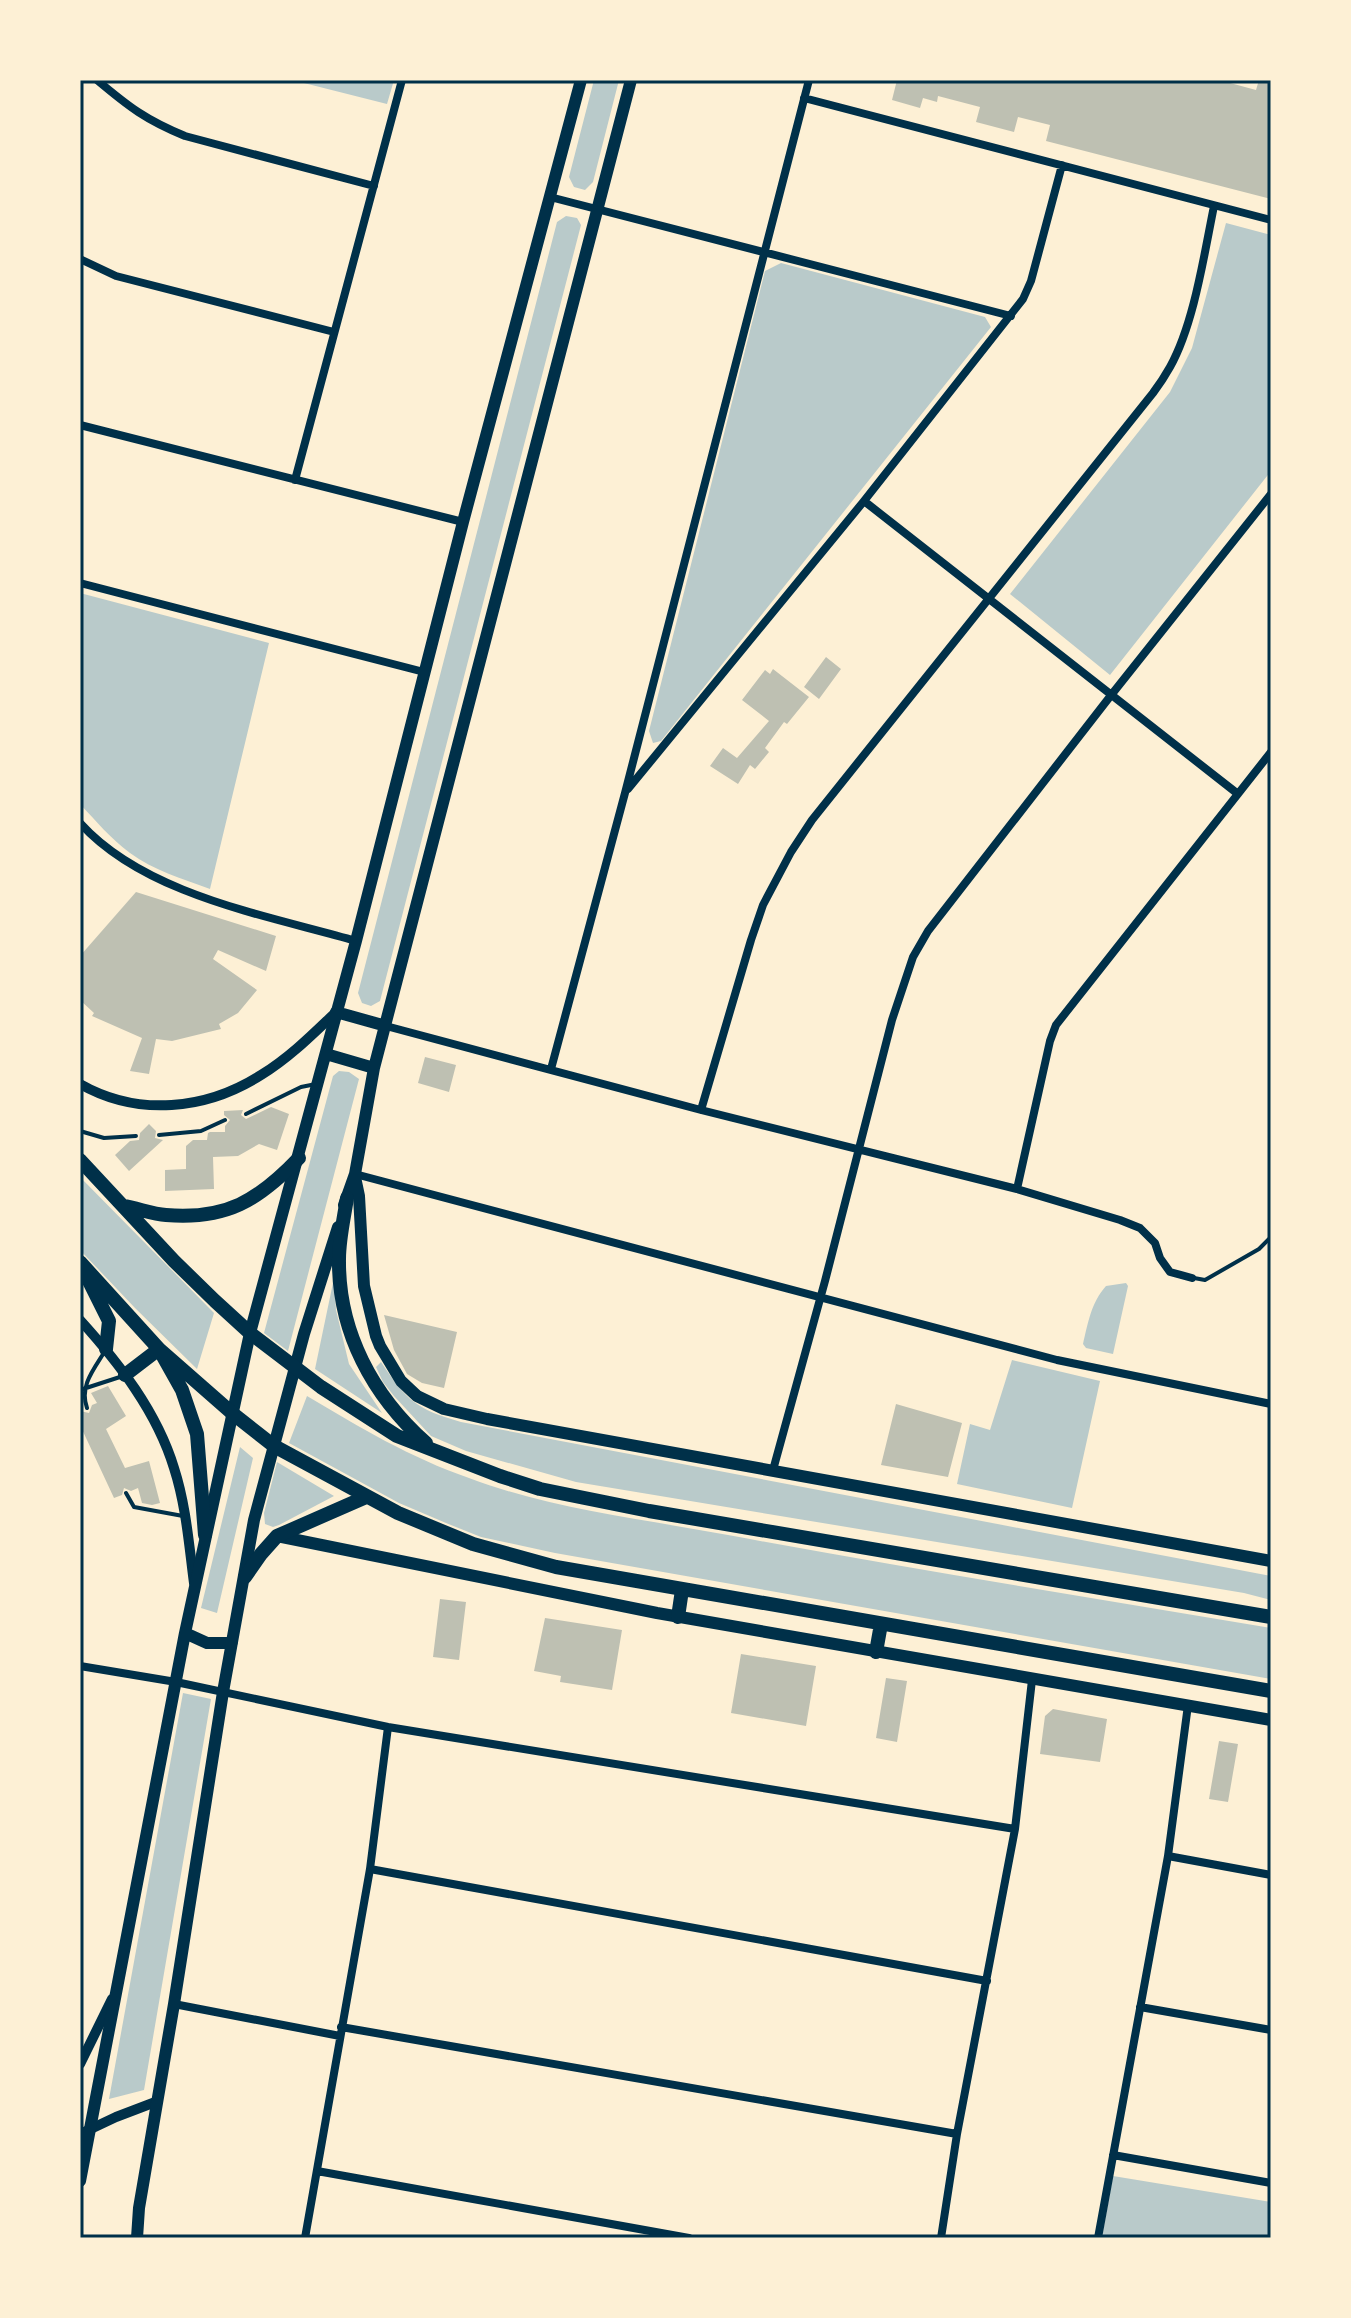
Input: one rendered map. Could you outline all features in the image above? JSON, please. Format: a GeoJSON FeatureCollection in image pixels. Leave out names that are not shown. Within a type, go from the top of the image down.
{"type":"FeatureCollection","features":[{"type":"Feature","properties":{"kind":"main road"},"geometry":{"type":"LineString","coordinates":[[80,2181],[85,2131],[118,1986],[205,1535],[250,1333],[299,1158],[581,80]]}},
{"type":"Feature","properties":{"kind":"main road"},"geometry":{"type":"LineString","coordinates":[[137,2238],[139,2208],[223,1692],[254,1520],[295,1368],[355,1174],[374,1068],[631,80]]}},
{"type":"Feature","properties":{"kind":"main road"},"geometry":{"type":"LineString","coordinates":[[336,1012],[386,1026]]}},
{"type":"Feature","properties":{"kind":"main road"},"geometry":{"type":"LineString","coordinates":[[326,1054],[374,1068]]}},
{"type":"Feature","properties":{"kind":"main road"},"geometry":{"type":"LineString","coordinates":[[123,1206],[162,1215],[218,1213],[243,1204],[282,1176],[299,1158]]}},
{"type":"Feature","properties":{"kind":"main road"},"geometry":{"type":"LineString","coordinates":[[80,1160],[174,1261],[250,1333],[295,1368],[397,1436],[500,1476],[540,1489],[635,1508],[1271,1617]]}},
{"type":"Feature","properties":{"kind":"main road"},"geometry":{"type":"LineString","coordinates":[[355,1174],[364,1286],[376,1336],[401,1381],[417,1396],[444,1409],[1271,1561]]}},
{"type":"Feature","properties":{"kind":"main road"},"geometry":{"type":"LineString","coordinates":[[347,1198],[339,1258],[341,1294],[356,1350],[390,1407],[436,1451]]}},
{"type":"Feature","properties":{"kind":"main road"},"geometry":{"type":"LineString","coordinates":[[80,1263],[109,1321],[106,1349]]}},
{"type":"Feature","properties":{"kind":"main road"},"geometry":{"type":"LineString","coordinates":[[80,1263],[159,1349],[274,1446],[366,1497],[473,1544],[556,1567],[1271,1691]]}},
{"type":"Feature","properties":{"kind":"main road"},"geometry":{"type":"LineString","coordinates":[[125,1375],[159,1349]]}},
{"type":"Feature","properties":{"kind":"main road"},"geometry":{"type":"LineString","coordinates":[[159,1349],[182,1390],[197,1434],[205,1535]]}},
{"type":"Feature","properties":{"kind":"main road"},"geometry":{"type":"LineString","coordinates":[[245,1577],[277,1536],[366,1497]]}},
{"type":"Feature","properties":{"kind":"main road"},"geometry":{"type":"LineString","coordinates":[[277,1536],[678,1617],[1271,1720]]}},
{"type":"Feature","properties":{"kind":"main road"},"geometry":{"type":"LineString","coordinates":[[678,1617],[682,1590]]}},
{"type":"Feature","properties":{"kind":"main road"},"geometry":{"type":"LineString","coordinates":[[876,1652],[881,1624]]}},
{"type":"Feature","properties":{"kind":"main road"},"geometry":{"type":"LineString","coordinates":[[185,1633],[207,1643],[232,1643]]}},
{"type":"Feature","properties":{"kind":"street"},"geometry":{"type":"LineString","coordinates":[[97,80],[136,112],[185,136],[374,186]]}},
{"type":"Feature","properties":{"kind":"street"},"geometry":{"type":"LineString","coordinates":[[295,480],[402,80]]}},
{"type":"Feature","properties":{"kind":"street"},"geometry":{"type":"LineString","coordinates":[[551,1069],[809,80]]}},
{"type":"Feature","properties":{"kind":"street"},"geometry":{"type":"LineString","coordinates":[[804,98],[1271,220]]}},
{"type":"Feature","properties":{"kind":"street"},"geometry":{"type":"LineString","coordinates":[[625,793],[864,501],[1023,299],[1031,281],[1062,165]]}},
{"type":"Feature","properties":{"kind":"street"},"geometry":{"type":"LineString","coordinates":[[550,197],[1011,316]]}},
{"type":"Feature","properties":{"kind":"street"},"geometry":{"type":"LineString","coordinates":[[701,1110],[751,940],[763,905],[784,865],[812,820],[1153,393],[1171,366],[1192,307],[1214,206]]}},
{"type":"Feature","properties":{"kind":"street"},"geometry":{"type":"LineString","coordinates":[[80,259],[116,276],[334,332]]}},
{"type":"Feature","properties":{"kind":"street"},"geometry":{"type":"LineString","coordinates":[[80,425],[463,522]]}},
{"type":"Feature","properties":{"kind":"street"},"geometry":{"type":"LineString","coordinates":[[773,1470],[857,1148],[892,1020],[913,957],[928,931],[1271,494]]}},
{"type":"Feature","properties":{"kind":"street"},"geometry":{"type":"LineString","coordinates":[[864,501],[1238,794]]}},
{"type":"Feature","properties":{"kind":"street"},"geometry":{"type":"LineString","coordinates":[[80,583],[424,672]]}},
{"type":"Feature","properties":{"kind":"street"},"geometry":{"type":"LineString","coordinates":[[1017,1189],[1056,1025],[1271,752]]}},
{"type":"Feature","properties":{"kind":"street"},"geometry":{"type":"LineString","coordinates":[[80,823],[127,863],[161,881],[205,898],[356,941]]}},
{"type":"Feature","properties":{"kind":"street"},"geometry":{"type":"LineString","coordinates":[[80,1084],[120,1102],[145,1106],[196,1103],[229,1093],[262,1075],[336,1012]]}},
{"type":"Feature","properties":{"kind":"street"},"geometry":{"type":"LineString","coordinates":[[386,1026],[701,1110],[1017,1189],[1140,1228],[1155,1243],[1160,1258],[1170,1272],[1192,1278]]}},
{"type":"Feature","properties":{"kind":"street"},"geometry":{"type":"LineString","coordinates":[[355,1174],[1057,1360],[1271,1404]]}},
{"type":"Feature","properties":{"kind":"street"},"geometry":{"type":"LineString","coordinates":[[80,1320],[125,1375],[159,1429],[175,1470],[195,1585]]}},
{"type":"Feature","properties":{"kind":"street"},"geometry":{"type":"LineString","coordinates":[[80,1666],[176,1682],[388,1727],[1015,1829]]}},
{"type":"Feature","properties":{"kind":"street"},"geometry":{"type":"LineString","coordinates":[[941,2238],[957,2134],[1015,1829],[1032,1680]]}},
{"type":"Feature","properties":{"kind":"street"},"geometry":{"type":"LineString","coordinates":[[1098,2238],[1168,1856],[1188,1705]]}},
{"type":"Feature","properties":{"kind":"street"},"geometry":{"type":"LineString","coordinates":[[305,2238],[370,1869],[388,1727]]}},
{"type":"Feature","properties":{"kind":"street"},"geometry":{"type":"LineString","coordinates":[[1168,1856],[1271,1875]]}},
{"type":"Feature","properties":{"kind":"street"},"geometry":{"type":"LineString","coordinates":[[370,1869],[987,1981]]}},
{"type":"Feature","properties":{"kind":"street"},"geometry":{"type":"LineString","coordinates":[[80,2064],[118,1986]]}},
{"type":"Feature","properties":{"kind":"street"},"geometry":{"type":"LineString","coordinates":[[174,2004],[957,2134]]}},
{"type":"Feature","properties":{"kind":"street"},"geometry":{"type":"LineString","coordinates":[[1140,2007],[1271,2030]]}},
{"type":"Feature","properties":{"kind":"street"},"geometry":{"type":"LineString","coordinates":[[85,2131],[158,2101]]}},
{"type":"Feature","properties":{"kind":"street"},"geometry":{"type":"LineString","coordinates":[[1113,2155],[1271,2183]]}},
{"type":"Feature","properties":{"kind":"street"},"geometry":{"type":"LineString","coordinates":[[317,2171],[689,2238]]}},
{"type":"Feature","properties":{"kind":"lane"},"geometry":{"type":"LineString","coordinates":[[246,1114],[301,1087],[318,1083]]}},
{"type":"Feature","properties":{"kind":"lane"},"geometry":{"type":"LineString","coordinates":[[159,1135],[201,1131],[225,1120]]}},
{"type":"Feature","properties":{"kind":"lane"},"geometry":{"type":"LineString","coordinates":[[80,1131],[104,1138],[136,1136]]}},
{"type":"Feature","properties":{"kind":"lane"},"geometry":{"type":"LineString","coordinates":[[1192,1278],[1205,1280],[1259,1249],[1271,1237]]}},
{"type":"Feature","properties":{"kind":"lane"},"geometry":{"type":"LineString","coordinates":[[87,1408],[83,1389],[106,1349]]}},
{"type":"Feature","properties":{"kind":"lane"},"geometry":{"type":"LineString","coordinates":[[83,1389],[125,1375]]}},
{"type":"Feature","properties":{"kind":"lane"},"geometry":{"type":"LineString","coordinates":[[126,1493],[134,1507],[185,1517]]}},
{"type":"Feature","properties":{"kind":"shaded area"},"geometry":{"type":"Polygon","coordinates":[[[292,80],[394,80],[387,104],[292,80]]]}},
{"type":"Feature","properties":{"kind":"shaded area"},"geometry":{"type":"Polygon","coordinates":[[[594,80],[619,80],[593,182],[585,190],[574,187],[569,177],[594,80]]]}},
{"type":"Feature","properties":{"kind":"shaded area"},"geometry":{"type":"Polygon","coordinates":[[[566,216],[577,218],[581,225],[380,1001],[371,1006],[362,1003],[358,993],[557,222],[566,216]]]}},
{"type":"Feature","properties":{"kind":"shaded area"},"geometry":{"type":"Polygon","coordinates":[[[1226,223],[1271,235],[1271,471],[1110,675],[1010,594],[1170,392],[1192,348],[1226,223]]]}},
{"type":"Feature","properties":{"kind":"shaded area"},"geometry":{"type":"Polygon","coordinates":[[[781,263],[985,317],[991,327],[661,741],[653,743],[649,731],[765,271],[781,263]]]}},
{"type":"Feature","properties":{"kind":"shaded area"},"geometry":{"type":"Polygon","coordinates":[[[80,593],[269,643],[210,889],[168,874],[139,859],[116,842],[80,804],[80,593]]]}},
{"type":"Feature","properties":{"kind":"shaded area"},"geometry":{"type":"Polygon","coordinates":[[[339,1071],[349,1072],[359,1079],[288,1351],[264,1333],[333,1076],[339,1071]]]}},
{"type":"Feature","properties":{"kind":"shaded area"},"geometry":{"type":"Polygon","coordinates":[[[80,1177],[214,1313],[197,1369],[80,1250],[80,1177]]]}},
{"type":"Feature","properties":{"kind":"shaded area"},"geometry":{"type":"Polygon","coordinates":[[[334,1278],[336,1310],[349,1364],[382,1413],[315,1369],[334,1278]]]}},
{"type":"Feature","properties":{"kind":"shaded area"},"geometry":{"type":"Polygon","coordinates":[[[1126,1283],[1128,1286],[1113,1354],[1086,1348],[1083,1344],[1093,1306],[1101,1293],[1106,1286],[1126,1283]]]}},
{"type":"Feature","properties":{"kind":"shaded area"},"geometry":{"type":"Polygon","coordinates":[[[1012,1360],[1100,1381],[1072,1508],[957,1484],[970,1424],[990,1430],[1012,1360]]]}},
{"type":"Feature","properties":{"kind":"shaded area"},"geometry":{"type":"Polygon","coordinates":[[[381,1362],[414,1402],[433,1413],[461,1422],[1271,1576],[1271,1600],[576,1482],[466,1451],[431,1436],[383,1382],[376,1367],[381,1362]]]}},
{"type":"Feature","properties":{"kind":"shaded area"},"geometry":{"type":"Polygon","coordinates":[[[307,1396],[427,1461],[532,1498],[864,1560],[1271,1628],[1271,1679],[555,1553],[481,1537],[399,1503],[289,1443],[307,1396]]]}},
{"type":"Feature","properties":{"kind":"shaded area"},"geometry":{"type":"Polygon","coordinates":[[[240,1447],[253,1458],[217,1613],[201,1608],[240,1447]]]}},
{"type":"Feature","properties":{"kind":"shaded area"},"geometry":{"type":"Polygon","coordinates":[[[277,1462],[334,1496],[279,1525],[273,1527],[265,1524],[264,1513],[277,1462]]]}},
{"type":"Feature","properties":{"kind":"shaded area"},"geometry":{"type":"Polygon","coordinates":[[[183,1693],[211,1699],[144,2090],[109,2099],[183,1693]]]}},
{"type":"Feature","properties":{"kind":"shaded area"},"geometry":{"type":"Polygon","coordinates":[[[1113,2176],[1271,2202],[1271,2238],[1102,2238],[1113,2176]]]}},
{"type":"Feature","properties":{"kind":"building"},"geometry":{"type":"Polygon","coordinates":[[[897,80],[1219,80],[1256,90],[1259,80],[1271,80],[1271,199],[1046,141],[1050,125],[1018,117],[1014,132],[976,122],[980,107],[938,96],[937,102],[923,98],[920,108],[892,100],[897,80]]]}},
{"type":"Feature","properties":{"kind":"building"},"geometry":{"type":"Polygon","coordinates":[[[826,657],[841,669],[819,699],[804,687],[826,657]]]}},
{"type":"Feature","properties":{"kind":"building"},"geometry":{"type":"Polygon","coordinates":[[[773,669],[809,697],[787,724],[784,722],[765,748],[769,752],[755,769],[750,765],[738,784],[710,766],[723,748],[737,758],[769,721],[742,700],[765,670],[770,674],[773,669]]]}},
{"type":"Feature","properties":{"kind":"building"},"geometry":{"type":"Polygon","coordinates":[[[136,892],[276,936],[266,971],[218,950],[213,959],[257,990],[238,1013],[219,1024],[221,1029],[172,1041],[156,1039],[149,1074],[130,1071],[142,1038],[92,1016],[94,1013],[80,1000],[80,956],[136,892]]]}},
{"type":"Feature","properties":{"kind":"building"},"geometry":{"type":"Polygon","coordinates":[[[425,1057],[456,1065],[449,1092],[418,1083],[425,1057]]]}},
{"type":"Feature","properties":{"kind":"building"},"geometry":{"type":"Polygon","coordinates":[[[271,1107],[289,1114],[277,1150],[259,1144],[238,1156],[213,1157],[214,1189],[165,1191],[165,1170],[186,1169],[186,1146],[193,1140],[207,1140],[210,1132],[225,1132],[230,1120],[224,1111],[243,1110],[241,1115],[246,1119],[271,1107]]]}},
{"type":"Feature","properties":{"kind":"building"},"geometry":{"type":"Polygon","coordinates":[[[149,1124],[156,1131],[155,1138],[163,1140],[129,1171],[115,1155],[130,1141],[139,1140],[140,1133],[149,1124]]]}},
{"type":"Feature","properties":{"kind":"building"},"geometry":{"type":"Polygon","coordinates":[[[384,1315],[457,1332],[444,1388],[422,1383],[407,1374],[394,1350],[384,1315]]]}},
{"type":"Feature","properties":{"kind":"building"},"geometry":{"type":"Polygon","coordinates":[[[108,1386],[126,1416],[106,1429],[125,1468],[149,1461],[160,1503],[142,1503],[138,1488],[131,1491],[124,1488],[122,1495],[114,1498],[80,1425],[80,1411],[89,1413],[92,1405],[97,1403],[91,1393],[108,1386]]]}},
{"type":"Feature","properties":{"kind":"building"},"geometry":{"type":"Polygon","coordinates":[[[896,1404],[962,1423],[948,1477],[881,1465],[896,1404]]]}},
{"type":"Feature","properties":{"kind":"building"},"geometry":{"type":"Polygon","coordinates":[[[440,1599],[466,1602],[459,1660],[433,1657],[440,1599]]]}},
{"type":"Feature","properties":{"kind":"building"},"geometry":{"type":"Polygon","coordinates":[[[545,1618],[622,1630],[612,1690],[560,1682],[561,1676],[534,1671],[545,1618]]]}},
{"type":"Feature","properties":{"kind":"building"},"geometry":{"type":"Polygon","coordinates":[[[741,1654],[816,1666],[806,1726],[731,1713],[741,1654]]]}},
{"type":"Feature","properties":{"kind":"building"},"geometry":{"type":"Polygon","coordinates":[[[886,1678],[907,1681],[897,1742],[876,1738],[886,1678]]]}},
{"type":"Feature","properties":{"kind":"building"},"geometry":{"type":"Polygon","coordinates":[[[1053,1709],[1107,1719],[1100,1762],[1040,1754],[1045,1716],[1053,1709]]]}},
{"type":"Feature","properties":{"kind":"building"},"geometry":{"type":"Polygon","coordinates":[[[1219,1741],[1238,1744],[1228,1802],[1209,1799],[1219,1741]]]}}]}
